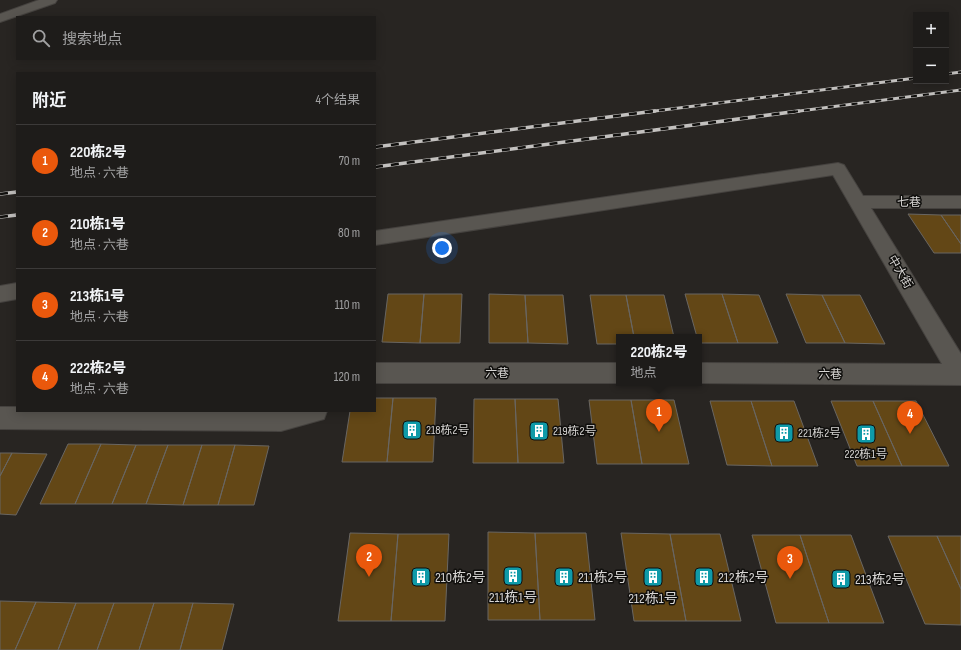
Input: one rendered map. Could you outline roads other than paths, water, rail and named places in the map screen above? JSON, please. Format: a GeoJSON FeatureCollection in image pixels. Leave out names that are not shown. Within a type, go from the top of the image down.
{"type":"FeatureCollection","features":[{"type":"Feature","properties":{"kind":"street"},"geometry":{"type":"LineString","coordinates":[[0,18],[51,0]]}},
{"type":"Feature","properties":{"kind":"street","name":"中大街"},"geometry":{"type":"LineString","coordinates":[[376,238],[838,169],[961,374]]}},
{"type":"Feature","properties":{"kind":"street","name":"七巷"},"geometry":{"type":"LineString","coordinates":[[858,202],[961,202]]}},
{"type":"Feature","properties":{"kind":"street"},"geometry":{"type":"LineString","coordinates":[[0,294],[16,291]]}},
{"type":"Feature","properties":{"kind":"street","name":"六巷"},"geometry":{"type":"LineString","coordinates":[[376,373],[616,373]]}},
{"type":"Feature","properties":{"kind":"street","name":"六巷"},"geometry":{"type":"LineString","coordinates":[[702,374],[961,374]]}},
{"type":"Feature","properties":{"kind":"street"},"geometry":{"type":"LineString","coordinates":[[0,418],[281,420],[312,412]]}},
{"type":"Feature","properties":{"kind":"railway"},"geometry":{"type":"LineString","coordinates":[[949,74],[961,72]]}},
{"type":"Feature","properties":{"kind":"railway"},"geometry":{"type":"LineString","coordinates":[[647,112],[913,78]]}},
{"type":"Feature","properties":{"kind":"railway"},"geometry":{"type":"LineString","coordinates":[[792,112],[961,90]]}},
{"type":"Feature","properties":{"kind":"railway"},"geometry":{"type":"LineString","coordinates":[[376,147],[655,111]]}},
{"type":"Feature","properties":{"kind":"railway"},"geometry":{"type":"LineString","coordinates":[[376,167],[799,111]]}},
{"type":"Feature","properties":{"kind":"railway"},"geometry":{"type":"LineString","coordinates":[[0,194],[16,192]]}},
{"type":"Feature","properties":{"kind":"railway"},"geometry":{"type":"LineString","coordinates":[[0,217],[16,215]]}},
{"type":"Feature","properties":{"kind":"place","name":"218栋2号"},"geometry":{"type":"Point","coordinates":[412,430]}},
{"type":"Feature","properties":{"kind":"place","name":"219栋2号"},"geometry":{"type":"Point","coordinates":[539,431]}},
{"type":"Feature","properties":{"kind":"place","name":"220栋2号"},"geometry":{"type":"Point","coordinates":[659,432]}},
{"type":"Feature","properties":{"kind":"place","name":"221栋2号"},"geometry":{"type":"Point","coordinates":[784,433]}},
{"type":"Feature","properties":{"kind":"place","name":"222栋1号"},"geometry":{"type":"Point","coordinates":[866,434]}},
{"type":"Feature","properties":{"kind":"place","name":"222栋2号"},"geometry":{"type":"Point","coordinates":[910,434]}},
{"type":"Feature","properties":{"kind":"place","name":"211栋1号"},"geometry":{"type":"Point","coordinates":[513,576]}},
{"type":"Feature","properties":{"kind":"place","name":"210栋1号"},"geometry":{"type":"Point","coordinates":[369,577]}},
{"type":"Feature","properties":{"kind":"place","name":"210栋2号"},"geometry":{"type":"Point","coordinates":[421,577]}},
{"type":"Feature","properties":{"kind":"place","name":"211栋2号"},"geometry":{"type":"Point","coordinates":[564,577]}},
{"type":"Feature","properties":{"kind":"place","name":"212栋1号"},"geometry":{"type":"Point","coordinates":[653,577]}},
{"type":"Feature","properties":{"kind":"place","name":"212栋2号"},"geometry":{"type":"Point","coordinates":[704,577]}},
{"type":"Feature","properties":{"kind":"place","name":"213栋1号"},"geometry":{"type":"Point","coordinates":[790,579]}},
{"type":"Feature","properties":{"kind":"place","name":"213栋2号"},"geometry":{"type":"Point","coordinates":[841,579]}}]}
